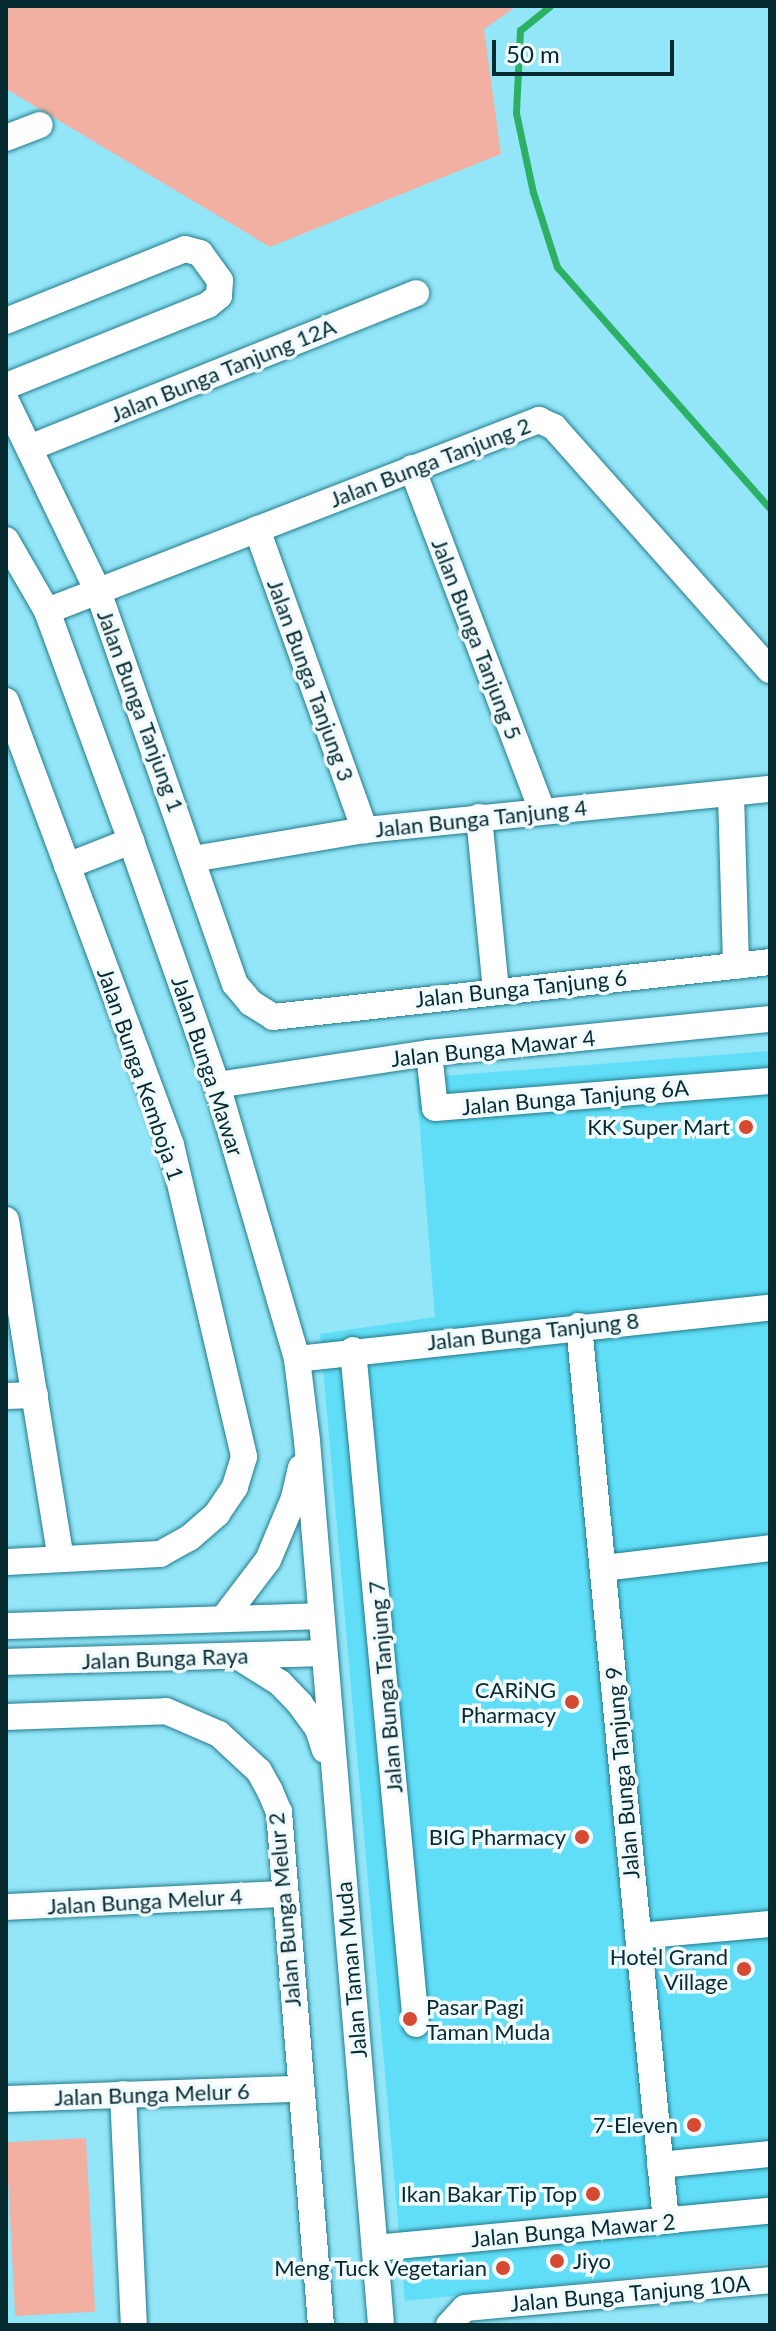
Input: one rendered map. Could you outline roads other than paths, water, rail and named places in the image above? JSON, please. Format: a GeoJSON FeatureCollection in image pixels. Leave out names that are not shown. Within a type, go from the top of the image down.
{"type":"FeatureCollection","features":[{"type":"Feature","properties":{"kind":"street"},"geometry":{"type":"LineString","coordinates":[[6,138],[40,125]]}},
{"type":"Feature","properties":{"kind":"street"},"geometry":{"type":"LineString","coordinates":[[6,321],[185,249],[200,253],[220,281],[219,296],[208,305],[6,386]]}},
{"type":"Feature","properties":{"kind":"street","name":"Jalan Bunga Tanjung 12A"},"geometry":{"type":"LineString","coordinates":[[29,448],[416,293]]}},
{"type":"Feature","properties":{"kind":"street","name":"Jalan Bunga Tanjung 1"},"geometry":{"type":"LineString","coordinates":[[6,401],[98,591],[235,984],[251,1003],[273,1017]]}},
{"type":"Feature","properties":{"kind":"street","name":"Jalan Bunga Tanjung 2"},"geometry":{"type":"LineString","coordinates":[[47,611],[522,424],[539,420],[554,427],[770,670]]}},
{"type":"Feature","properties":{"kind":"street","name":"Jalan Bunga Tanjung 5"},"geometry":{"type":"LineString","coordinates":[[412,468],[542,810]]}},
{"type":"Feature","properties":{"kind":"street","name":"Jalan Bunga Tanjung 3"},"geometry":{"type":"LineString","coordinates":[[257,529],[365,830]]}},
{"type":"Feature","properties":{"kind":"street","name":"Jalan Bunga Mawar"},"geometry":{"type":"LineString","coordinates":[[6,540],[47,611],[131,841],[217,1085],[297,1359],[307,1441],[320,1616]]}},
{"type":"Feature","properties":{"kind":"street","name":"Jalan Bunga Kemboja 1"},"geometry":{"type":"LineString","coordinates":[[6,701],[171,1145],[244,1457],[235,1487],[217,1514],[189,1538],[160,1554],[61,1559]]}},
{"type":"Feature","properties":{"kind":"street","name":"Jalan Bunga Tanjung 4"},"geometry":{"type":"LineString","coordinates":[[193,859],[365,830],[770,789]]}},
{"type":"Feature","properties":{"kind":"street"},"geometry":{"type":"LineString","coordinates":[[731,795],[736,966]]}},
{"type":"Feature","properties":{"kind":"street"},"geometry":{"type":"LineString","coordinates":[[479,817],[496,990]]}},
{"type":"Feature","properties":{"kind":"street"},"geometry":{"type":"LineString","coordinates":[[67,866],[131,841]]}},
{"type":"Feature","properties":{"kind":"street","name":"Jalan Bunga Tanjung 6"},"geometry":{"type":"LineString","coordinates":[[273,1017],[770,962]]}},
{"type":"Feature","properties":{"kind":"street","name":"Jalan Bunga Mawar 4"},"geometry":{"type":"LineString","coordinates":[[217,1085],[429,1053],[770,1019]]}},
{"type":"Feature","properties":{"kind":"street","name":"Jalan Bunga Tanjung 6A"},"geometry":{"type":"LineString","coordinates":[[429,1053],[435,1108],[770,1081]]}},
{"type":"Feature","properties":{"kind":"street"},"geometry":{"type":"LineString","coordinates":[[6,1562],[61,1559],[7,1226]]}},
{"type":"Feature","properties":{"kind":"street","name":"Jalan Bunga Tanjung 8"},"geometry":{"type":"LineString","coordinates":[[297,1359],[353,1350],[770,1308]]}},
{"type":"Feature","properties":{"kind":"street","name":"Jalan Bunga Tanjung 9"},"geometry":{"type":"LineString","coordinates":[[579,1326],[666,2221]]}},
{"type":"Feature","properties":{"kind":"street","name":"Jalan Bunga Tanjung 7"},"geometry":{"type":"LineString","coordinates":[[353,1350],[416,2024]]}},
{"type":"Feature","properties":{"kind":"street"},"geometry":{"type":"LineString","coordinates":[[6,1396],[35,1395]]}},
{"type":"Feature","properties":{"kind":"street"},"geometry":{"type":"LineString","coordinates":[[223,1619],[275,1545],[294,1498],[307,1441]]}},
{"type":"Feature","properties":{"kind":"street"},"geometry":{"type":"LineString","coordinates":[[603,1568],[770,1548]]}},
{"type":"Feature","properties":{"kind":"street","name":"Jalan Bunga Raya"},"geometry":{"type":"LineString","coordinates":[[6,1626],[320,1616]]}},
{"type":"Feature","properties":{"kind":"street","name":"Jalan Taman Muda"},"geometry":{"type":"LineString","coordinates":[[320,1616],[381,2325]]}},
{"type":"Feature","properties":{"kind":"street","name":"Jalan Bunga Raya"},"geometry":{"type":"LineString","coordinates":[[6,1662],[323,1653]]}},
{"type":"Feature","properties":{"kind":"street"},"geometry":{"type":"LineString","coordinates":[[237,1656],[280,1683],[300,1704],[318,1729],[334,1776]]}},
{"type":"Feature","properties":{"kind":"street","name":"Jalan Bunga Melur 2"},"geometry":{"type":"LineString","coordinates":[[6,1717],[166,1711],[219,1734],[259,1771],[275,1801],[279,1812],[299,2089],[321,2325]]}},
{"type":"Feature","properties":{"kind":"street","name":"Jalan Bunga Melur 4"},"geometry":{"type":"LineString","coordinates":[[6,1907],[284,1894]]}},
{"type":"Feature","properties":{"kind":"street"},"geometry":{"type":"LineString","coordinates":[[638,1936],[770,1924]]}},
{"type":"Feature","properties":{"kind":"street","name":"Jalan Bunga Melur 6"},"geometry":{"type":"LineString","coordinates":[[6,2099],[299,2089]]}},
{"type":"Feature","properties":{"kind":"street"},"geometry":{"type":"LineString","coordinates":[[123,2094],[134,2325]]}},
{"type":"Feature","properties":{"kind":"street"},"geometry":{"type":"LineString","coordinates":[[660,2165],[770,2154]]}},
{"type":"Feature","properties":{"kind":"street","name":"Jalan Bunga Mawar 2"},"geometry":{"type":"LineString","coordinates":[[375,2248],[770,2211]]}},
{"type":"Feature","properties":{"kind":"street","name":"Jalan Bunga Tanjung 10A"},"geometry":{"type":"LineString","coordinates":[[449,2325],[465,2308],[770,2280]]}},
{"type":"Feature","properties":{"kind":"waterway"},"geometry":{"type":"LineString","coordinates":[[550,6],[520,30],[516,113],[533,192],[557,267],[770,509]]}},
{"type":"Feature","properties":{"kind":"place","name":"KK Super Mart"},"geometry":{"type":"Point","coordinates":[746,1127]}},
{"type":"Feature","properties":{"kind":"place","name":"CARiNG Pharmacy"},"geometry":{"type":"Point","coordinates":[572,1702]}},
{"type":"Feature","properties":{"kind":"place","name":"BIG Pharmacy"},"geometry":{"type":"Point","coordinates":[582,1837]}},
{"type":"Feature","properties":{"kind":"place","name":"Hotel Grand Village"},"geometry":{"type":"Point","coordinates":[744,1969]}},
{"type":"Feature","properties":{"kind":"place","name":"Pasar Pagi Taman Muda"},"geometry":{"type":"Point","coordinates":[410,2019]}},
{"type":"Feature","properties":{"kind":"place","name":"7-Eleven"},"geometry":{"type":"Point","coordinates":[694,2125]}},
{"type":"Feature","properties":{"kind":"place","name":"Ikan Bakar Tip Top"},"geometry":{"type":"Point","coordinates":[593,2194]}},
{"type":"Feature","properties":{"kind":"place","name":"Jiyo"},"geometry":{"type":"Point","coordinates":[557,2261]}},
{"type":"Feature","properties":{"kind":"place","name":"Meng Tuck Vegetarian"},"geometry":{"type":"Point","coordinates":[503,2268]}}]}
